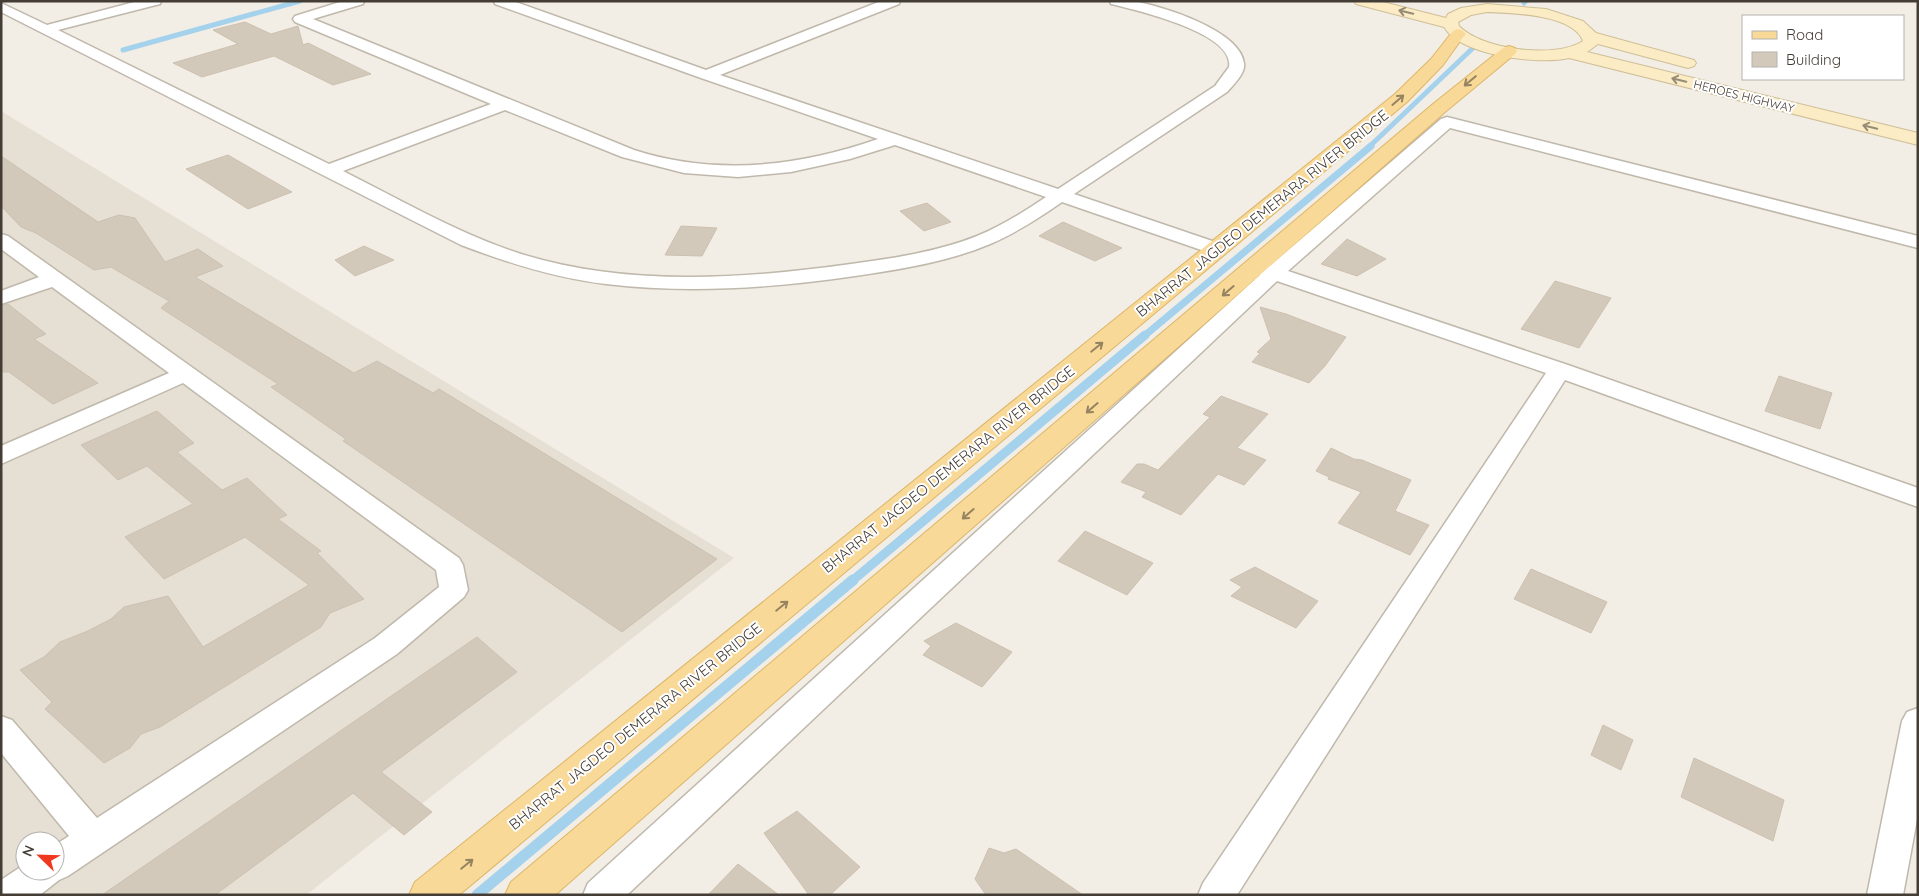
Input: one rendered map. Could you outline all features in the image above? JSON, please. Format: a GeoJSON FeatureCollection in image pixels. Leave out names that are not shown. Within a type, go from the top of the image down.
{"type":"FeatureCollection","features":[{"type":"Feature","properties":{"kind":"main road"},"geometry":{"type":"LineString","coordinates":[[1361,1],[1454,29],[1479,44],[1509,51],[1541,55],[1570,53],[1587,46],[1591,42],[1591,37],[1587,31],[1571,21],[1545,13],[1515,8],[1474,9],[1448,3]]}},
{"type":"Feature","properties":{"kind":"main road"},"geometry":{"type":"LineString","coordinates":[[1454,29],[1452,19],[1456,15],[1474,9]]}},
{"type":"Feature","properties":{"kind":"main road","name":"BHARRAT JAGDEO DEMERARA RIVER BRIDGE"},"geometry":{"type":"LineString","coordinates":[[429,895],[1401,98],[1437,62],[1454,29]]}},
{"type":"Feature","properties":{"kind":"main road","name":"HEROES HIGHWAY"},"geometry":{"type":"LineString","coordinates":[[1591,37],[1707,68]]}},
{"type":"Feature","properties":{"kind":"main road","name":"BHARRAT JAGDEO DEMERARA RIVER BRIDGE"},"geometry":{"type":"LineString","coordinates":[[525,895],[1265,270],[1439,108],[1509,51]]}},
{"type":"Feature","properties":{"kind":"main road","name":"HEROES HIGHWAY"},"geometry":{"type":"LineString","coordinates":[[1570,53],[1918,139]]}},
{"type":"Feature","properties":{"kind":"street"},"geometry":{"type":"LineString","coordinates":[[46,29],[155,1]]}},
{"type":"Feature","properties":{"kind":"street"},"geometry":{"type":"LineString","coordinates":[[358,1],[300,19],[623,152],[684,168],[736,172],[804,165],[840,158],[895,139]]}},
{"type":"Feature","properties":{"kind":"street"},"geometry":{"type":"LineString","coordinates":[[500,1],[706,75],[1218,249]]}},
{"type":"Feature","properties":{"kind":"street"},"geometry":{"type":"LineString","coordinates":[[706,75],[894,1]]}},
{"type":"Feature","properties":{"kind":"street"},"geometry":{"type":"LineString","coordinates":[[1,7],[330,170],[468,241],[502,255],[577,275],[638,282],[720,284],[793,278],[918,260],[960,249],[1004,230],[1221,89],[1230,79],[1237,64],[1235,54],[1226,44],[1210,32],[1176,19],[1116,1]]}},
{"type":"Feature","properties":{"kind":"street"},"geometry":{"type":"LineString","coordinates":[[330,170],[506,104]]}},
{"type":"Feature","properties":{"kind":"street"},"geometry":{"type":"LineString","coordinates":[[601,895],[1265,270],[1447,122],[1918,242]]}},
{"type":"Feature","properties":{"kind":"street"},"geometry":{"type":"LineString","coordinates":[[1,240],[449,565],[454,590],[386,646],[65,858]]}},
{"type":"Feature","properties":{"kind":"street"},"geometry":{"type":"LineString","coordinates":[[1265,270],[1560,370],[1918,498]]}},
{"type":"Feature","properties":{"kind":"street"},"geometry":{"type":"LineString","coordinates":[[1,298],[54,278]]}},
{"type":"Feature","properties":{"kind":"street"},"geometry":{"type":"LineString","coordinates":[[1216,895],[1560,370]]}},
{"type":"Feature","properties":{"kind":"street"},"geometry":{"type":"LineString","coordinates":[[1,456],[184,374]]}},
{"type":"Feature","properties":{"kind":"street"},"geometry":{"type":"LineString","coordinates":[[1885,895],[1918,721]]}},
{"type":"Feature","properties":{"kind":"street"},"geometry":{"type":"LineString","coordinates":[[1,729],[93,840]]}},
{"type":"Feature","properties":{"kind":"street"},"geometry":{"type":"LineString","coordinates":[[10,895],[30,881]]}},
{"type":"Feature","properties":{"kind":"shaded area"},"geometry":{"type":"Polygon","coordinates":[[[1,111],[734,558],[306,895],[1,895],[1,111]]]}},
{"type":"Feature","properties":{"kind":"building"},"geometry":{"type":"Polygon","coordinates":[[[245,22],[271,34],[298,26],[303,45],[308,43],[371,74],[333,85],[274,56],[202,77],[173,63],[238,44],[213,30],[245,22]]]}},
{"type":"Feature","properties":{"kind":"building"},"geometry":{"type":"Polygon","coordinates":[[[228,155],[292,192],[248,209],[186,169],[228,155]]]}},
{"type":"Feature","properties":{"kind":"building"},"geometry":{"type":"Polygon","coordinates":[[[1,156],[98,222],[119,215],[135,218],[165,262],[198,249],[223,266],[195,277],[354,373],[377,361],[433,393],[439,389],[717,559],[622,632],[343,441],[346,439],[271,387],[278,384],[161,308],[169,301],[111,267],[94,270],[36,233],[21,227],[1,206],[1,156]]]}},
{"type":"Feature","properties":{"kind":"building"},"geometry":{"type":"Polygon","coordinates":[[[927,203],[951,222],[924,231],[900,211],[927,203]]]}},
{"type":"Feature","properties":{"kind":"building"},"geometry":{"type":"Polygon","coordinates":[[[1063,222],[1122,248],[1095,261],[1039,236],[1063,222]]]}},
{"type":"Feature","properties":{"kind":"building"},"geometry":{"type":"Polygon","coordinates":[[[681,226],[717,228],[702,256],[665,255],[681,226]]]}},
{"type":"Feature","properties":{"kind":"building"},"geometry":{"type":"Polygon","coordinates":[[[1347,239],[1386,259],[1357,276],[1321,264],[1347,239]]]}},
{"type":"Feature","properties":{"kind":"building"},"geometry":{"type":"Polygon","coordinates":[[[364,246],[394,260],[355,276],[335,260],[364,246]]]}},
{"type":"Feature","properties":{"kind":"building"},"geometry":{"type":"Polygon","coordinates":[[[1555,281],[1611,298],[1579,348],[1521,329],[1555,281]]]}},
{"type":"Feature","properties":{"kind":"building"},"geometry":{"type":"Polygon","coordinates":[[[8,304],[46,334],[34,339],[98,383],[53,404],[9,372],[1,372],[1,306],[8,304]]]}},
{"type":"Feature","properties":{"kind":"building"},"geometry":{"type":"Polygon","coordinates":[[[1260,307],[1286,314],[1346,337],[1325,366],[1309,383],[1252,362],[1260,353],[1257,352],[1271,339],[1260,307]]]}},
{"type":"Feature","properties":{"kind":"building"},"geometry":{"type":"Polygon","coordinates":[[[1779,376],[1832,393],[1820,429],[1765,411],[1779,376]]]}},
{"type":"Feature","properties":{"kind":"building"},"geometry":{"type":"Polygon","coordinates":[[[1221,396],[1268,414],[1237,448],[1266,460],[1244,485],[1218,474],[1181,515],[1142,497],[1146,492],[1121,482],[1137,464],[1144,464],[1158,470],[1210,417],[1203,414],[1221,396]]]}},
{"type":"Feature","properties":{"kind":"building"},"geometry":{"type":"Polygon","coordinates":[[[157,411],[194,443],[177,452],[222,490],[247,478],[287,515],[278,519],[321,551],[317,553],[364,599],[330,613],[321,627],[160,727],[141,734],[130,748],[104,763],[45,709],[52,702],[20,670],[44,657],[60,642],[111,619],[124,607],[168,596],[203,647],[309,585],[245,537],[164,579],[125,537],[193,504],[147,466],[118,480],[81,445],[157,411]]]}},
{"type":"Feature","properties":{"kind":"building"},"geometry":{"type":"Polygon","coordinates":[[[1331,448],[1354,459],[1362,460],[1411,480],[1395,511],[1429,525],[1410,555],[1338,523],[1361,492],[1328,479],[1329,477],[1316,471],[1331,448]]]}},
{"type":"Feature","properties":{"kind":"building"},"geometry":{"type":"Polygon","coordinates":[[[1085,531],[1153,563],[1127,595],[1058,561],[1085,531]]]}},
{"type":"Feature","properties":{"kind":"building"},"geometry":{"type":"Polygon","coordinates":[[[1255,567],[1318,601],[1296,628],[1231,596],[1242,587],[1230,580],[1255,567]]]}},
{"type":"Feature","properties":{"kind":"building"},"geometry":{"type":"Polygon","coordinates":[[[1531,569],[1607,602],[1591,633],[1514,599],[1531,569]]]}},
{"type":"Feature","properties":{"kind":"building"},"geometry":{"type":"Polygon","coordinates":[[[956,623],[1012,652],[982,687],[923,655],[931,646],[924,641],[956,623]]]}},
{"type":"Feature","properties":{"kind":"building"},"geometry":{"type":"Polygon","coordinates":[[[477,637],[517,672],[381,772],[432,812],[404,835],[353,793],[215,895],[102,895],[477,637]]]}},
{"type":"Feature","properties":{"kind":"building"},"geometry":{"type":"Polygon","coordinates":[[[1603,725],[1633,740],[1621,770],[1591,755],[1603,725]]]}},
{"type":"Feature","properties":{"kind":"building"},"geometry":{"type":"Polygon","coordinates":[[[1694,758],[1784,800],[1773,841],[1681,797],[1694,758]]]}},
{"type":"Feature","properties":{"kind":"building"},"geometry":{"type":"Polygon","coordinates":[[[797,811],[860,867],[830,895],[809,895],[764,833],[797,811]]]}},
{"type":"Feature","properties":{"kind":"building"},"geometry":{"type":"Polygon","coordinates":[[[989,848],[1004,853],[1016,849],[1083,895],[986,895],[975,879],[989,848]]]}},
{"type":"Feature","properties":{"kind":"building"},"geometry":{"type":"Polygon","coordinates":[[[738,864],[779,895],[708,895],[738,864]]]}},
{"type":"Feature","properties":{"kind":"waterway"},"geometry":{"type":"LineString","coordinates":[[123,50],[300,1]]}},
{"type":"Feature","properties":{"kind":"waterway"},"geometry":{"type":"LineString","coordinates":[[1369,147],[1474,47]]}},
{"type":"Feature","properties":{"kind":"waterway"},"geometry":{"type":"LineString","coordinates":[[1143,337],[1371,146]]}},
{"type":"Feature","properties":{"kind":"waterway"},"geometry":{"type":"LineString","coordinates":[[852,581],[1145,335]]}},
{"type":"Feature","properties":{"kind":"waterway"},"geometry":{"type":"LineString","coordinates":[[477,895],[853,580]]}}]}
